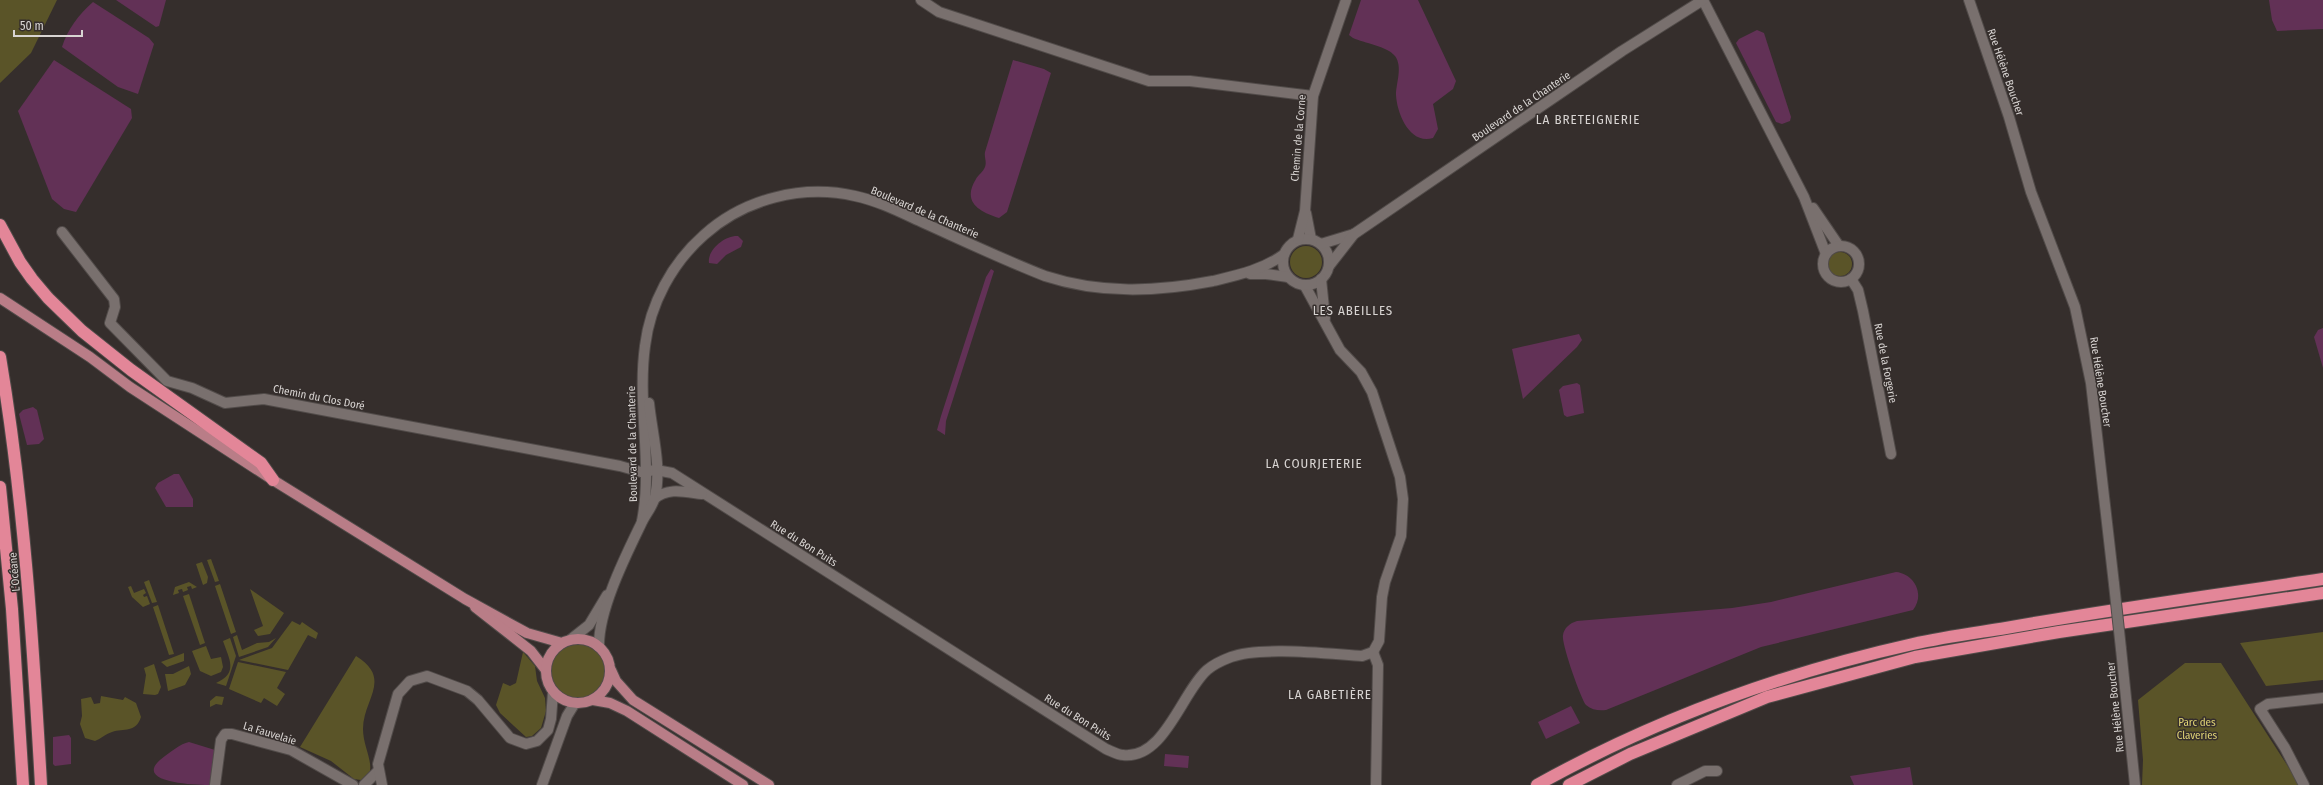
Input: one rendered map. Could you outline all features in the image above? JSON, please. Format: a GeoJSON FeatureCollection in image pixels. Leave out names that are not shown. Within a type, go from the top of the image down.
{"type":"FeatureCollection","features":[{"type":"Feature","properties":{"kind":"highway"},"geometry":{"type":"LineString","coordinates":[[0,225],[20,262],[32,279],[68,318],[131,370],[261,463],[273,480]]}},
{"type":"Feature","properties":{"kind":"highway","name":"L’Océane"},"geometry":{"type":"LineString","coordinates":[[0,357],[23,519],[31,610],[42,785]]}},
{"type":"Feature","properties":{"kind":"highway","name":"L’Océane"},"geometry":{"type":"LineString","coordinates":[[0,487],[12,608],[23,785]]}},
{"type":"Feature","properties":{"kind":"highway"},"geometry":{"type":"LineString","coordinates":[[1537,785],[1625,742],[1693,712],[1763,685],[1837,663],[1914,644],[2057,619],[2323,579]]}},
{"type":"Feature","properties":{"kind":"highway"},"geometry":{"type":"LineString","coordinates":[[1569,785],[1630,754],[1767,697],[1907,659],[2059,632],[2323,593]]}},
{"type":"Feature","properties":{"kind":"main road"},"geometry":{"type":"LineString","coordinates":[[0,298],[90,357],[130,387],[273,480],[465,599],[528,633],[566,641],[585,640],[599,647],[607,657],[610,669],[616,681],[633,700],[769,785]]}},
{"type":"Feature","properties":{"kind":"main road"},"geometry":{"type":"LineString","coordinates":[[465,599],[488,619],[531,651],[546,669]]}},
{"type":"Feature","properties":{"kind":"main road"},"geometry":{"type":"LineString","coordinates":[[566,641],[550,654],[546,669],[547,681],[553,692],[562,700],[575,704],[593,700],[610,703],[627,711],[744,785]]}},
{"type":"Feature","properties":{"kind":"main road"},"geometry":{"type":"LineString","coordinates":[[593,700],[605,688],[609,679],[610,669]]}},
{"type":"Feature","properties":{"kind":"street"},"geometry":{"type":"LineString","coordinates":[[921,0],[939,12],[1149,81],[1190,81],[1313,96]]}},
{"type":"Feature","properties":{"kind":"street","name":"Chemin de la Corne"},"geometry":{"type":"LineString","coordinates":[[1298,239],[1305,211],[1313,96],[1346,0]]}},
{"type":"Feature","properties":{"kind":"street"},"geometry":{"type":"LineString","coordinates":[[1703,0],[1804,197],[1826,254]]}},
{"type":"Feature","properties":{"kind":"street","name":"Boulevard de la Chanterie"},"geometry":{"type":"LineString","coordinates":[[1329,266],[1354,234],[1622,50],[1703,0]]}},
{"type":"Feature","properties":{"kind":"street","name":"Rue Hélène Boucher"},"geometry":{"type":"LineString","coordinates":[[1969,0],[2009,117],[2031,192],[2076,307],[2091,383],[2135,785]]}},
{"type":"Feature","properties":{"kind":"street","name":"Boulevard de la Chanterie"},"geometry":{"type":"LineString","coordinates":[[642,521],[646,500],[644,472],[644,348],[651,318],[662,290],[684,255],[711,229],[727,218],[766,200],[790,194],[825,193],[857,196],[897,211],[1027,269],[1058,280],[1099,289],[1158,290],[1239,275],[1266,274],[1288,277]]}},
{"type":"Feature","properties":{"kind":"street"},"geometry":{"type":"LineString","coordinates":[[1804,197],[1839,246]]}},
{"type":"Feature","properties":{"kind":"street","name":"Chemin de la Corne"},"geometry":{"type":"LineString","coordinates":[[1305,211],[1311,239]]}},
{"type":"Feature","properties":{"kind":"street","name":"Chemin du Clos Doré"},"geometry":{"type":"LineString","coordinates":[[62,232],[114,300],[115,307],[110,323],[167,381],[192,388],[225,403],[264,399],[644,472],[656,470]]}},
{"type":"Feature","properties":{"kind":"street","name":"Boulevard de la Chanterie"},"geometry":{"type":"LineString","coordinates":[[1321,244],[1354,234]]}},
{"type":"Feature","properties":{"kind":"street"},"geometry":{"type":"LineString","coordinates":[[1305,286],[1314,284],[1321,279],[1329,266],[1328,254],[1321,244],[1311,239],[1298,239],[1286,248],[1283,255],[1282,262],[1288,277],[1305,286],[1340,350],[1361,372],[1372,392],[1400,478],[1403,499],[1401,536],[1385,582],[1382,597],[1379,641],[1373,652],[1378,666],[1376,785]]}},
{"type":"Feature","properties":{"kind":"street"},"geometry":{"type":"LineString","coordinates":[[1839,246],[1847,247],[1858,259],[1858,268],[1850,279],[1841,282],[1830,279],[1823,267],[1826,254],[1832,248],[1839,246]]}},
{"type":"Feature","properties":{"kind":"street","name":"Boulevard de la Chanterie"},"geometry":{"type":"LineString","coordinates":[[1239,275],[1271,264],[1283,255]]}},
{"type":"Feature","properties":{"kind":"street"},"geometry":{"type":"LineString","coordinates":[[1321,279],[1326,322]]}},
{"type":"Feature","properties":{"kind":"street","name":"Rue de la Forgerie"},"geometry":{"type":"LineString","coordinates":[[1850,279],[1858,290],[1864,311],[1891,454]]}},
{"type":"Feature","properties":{"kind":"street","name":"Boulevard de la Chanterie"},"geometry":{"type":"LineString","coordinates":[[612,589],[642,521],[654,499],[656,470],[644,366]]}},
{"type":"Feature","properties":{"kind":"street","name":"Rue du Bon Puits"},"geometry":{"type":"LineString","coordinates":[[656,470],[682,478],[704,494],[1100,745],[1123,756],[1138,754],[1156,741],[1207,670],[1232,656],[1247,653],[1362,656],[1373,652]]}},
{"type":"Feature","properties":{"kind":"street"},"geometry":{"type":"LineString","coordinates":[[654,499],[661,493],[678,490],[704,494]]}},
{"type":"Feature","properties":{"kind":"street"},"geometry":{"type":"LineString","coordinates":[[566,641],[589,625],[612,589]]}},
{"type":"Feature","properties":{"kind":"street"},"geometry":{"type":"LineString","coordinates":[[599,647],[601,629],[612,589]]}},
{"type":"Feature","properties":{"kind":"street"},"geometry":{"type":"LineString","coordinates":[[382,785],[378,771],[378,764],[398,694],[410,681],[427,676],[467,691],[478,700],[510,738],[526,744],[537,741],[548,730],[551,719],[553,692]]}},
{"type":"Feature","properties":{"kind":"street"},"geometry":{"type":"LineString","coordinates":[[2304,785],[2285,748],[2260,709],[2268,704],[2323,698]]}},
{"type":"Feature","properties":{"kind":"street"},"geometry":{"type":"LineString","coordinates":[[542,785],[567,716],[575,704]]}},
{"type":"Feature","properties":{"kind":"street","name":"La Fauvelaie"},"geometry":{"type":"LineString","coordinates":[[215,785],[221,740],[225,734],[232,734],[291,750],[353,785]]}},
{"type":"Feature","properties":{"kind":"street"},"geometry":{"type":"LineString","coordinates":[[364,785],[378,771]]}},
{"type":"Feature","properties":{"kind":"street"},"geometry":{"type":"LineString","coordinates":[[1677,785],[1706,771],[1717,771]]}},
{"type":"Feature","properties":{"kind":"green space"},"geometry":{"type":"Polygon","coordinates":[[[0,0],[57,0],[31,53],[0,83],[0,0]]]}},
{"type":"Feature","properties":{"kind":"green space"},"geometry":{"type":"Polygon","coordinates":[[[1306,246],[1315,249],[1319,253],[1322,262],[1319,271],[1315,275],[1306,278],[1297,275],[1293,271],[1290,262],[1293,253],[1297,249],[1306,246]]]}},
{"type":"Feature","properties":{"kind":"green space"},"geometry":{"type":"Polygon","coordinates":[[[1840,252],[1849,255],[1852,264],[1849,273],[1840,276],[1831,273],[1828,264],[1831,255],[1840,252]]]}},
{"type":"Feature","properties":{"kind":"green space"},"geometry":{"type":"Polygon","coordinates":[[[211,559],[219,581],[215,582],[207,560],[211,559]]]}},
{"type":"Feature","properties":{"kind":"green space"},"geometry":{"type":"Polygon","coordinates":[[[202,562],[208,577],[207,583],[203,585],[196,564],[202,562]]]}},
{"type":"Feature","properties":{"kind":"green space"},"geometry":{"type":"Polygon","coordinates":[[[149,580],[157,602],[152,603],[144,582],[149,580]]]}},
{"type":"Feature","properties":{"kind":"green space"},"geometry":{"type":"Polygon","coordinates":[[[189,582],[197,587],[192,589],[191,586],[187,587],[188,590],[183,592],[182,589],[178,590],[179,593],[173,595],[175,587],[189,582]]]}},
{"type":"Feature","properties":{"kind":"green space"},"geometry":{"type":"Polygon","coordinates":[[[220,584],[236,632],[231,634],[215,586],[220,584]]]}},
{"type":"Feature","properties":{"kind":"green space"},"geometry":{"type":"Polygon","coordinates":[[[131,586],[134,593],[144,589],[146,593],[143,595],[144,597],[147,596],[150,604],[143,607],[132,597],[128,587],[131,586]]]}},
{"type":"Feature","properties":{"kind":"green space"},"geometry":{"type":"Polygon","coordinates":[[[250,589],[284,613],[270,634],[258,636],[254,630],[263,626],[250,589]]]}},
{"type":"Feature","properties":{"kind":"green space"},"geometry":{"type":"Polygon","coordinates":[[[189,594],[205,643],[200,645],[183,596],[189,594]]]}},
{"type":"Feature","properties":{"kind":"green space"},"geometry":{"type":"Polygon","coordinates":[[[158,605],[174,654],[169,655],[153,607],[158,605]]]}},
{"type":"Feature","properties":{"kind":"green space"},"geometry":{"type":"Polygon","coordinates":[[[292,621],[300,625],[302,622],[318,633],[316,639],[308,635],[288,670],[239,660],[272,648],[292,621]]]}},
{"type":"Feature","properties":{"kind":"green space"},"geometry":{"type":"Polygon","coordinates":[[[2323,632],[2323,680],[2266,686],[2240,643],[2323,632]]]}},
{"type":"Feature","properties":{"kind":"green space"},"geometry":{"type":"Polygon","coordinates":[[[237,635],[242,650],[257,643],[269,642],[276,638],[268,647],[239,657],[233,637],[237,635]]]}},
{"type":"Feature","properties":{"kind":"green space"},"geometry":{"type":"Polygon","coordinates":[[[230,638],[236,656],[226,686],[216,683],[228,675],[230,670],[229,660],[223,641],[230,638]]]}},
{"type":"Feature","properties":{"kind":"green space"},"geometry":{"type":"Polygon","coordinates":[[[573,644],[583,644],[597,652],[603,661],[605,671],[603,681],[597,690],[583,698],[573,698],[563,693],[556,686],[551,676],[551,666],[556,656],[563,649],[573,644]]]}},
{"type":"Feature","properties":{"kind":"green space"},"geometry":{"type":"Polygon","coordinates":[[[206,646],[211,659],[221,657],[223,667],[221,672],[211,676],[200,671],[192,651],[206,646]]]}},
{"type":"Feature","properties":{"kind":"green space"},"geometry":{"type":"Polygon","coordinates":[[[523,652],[535,666],[537,681],[545,698],[546,711],[541,728],[532,736],[526,737],[500,713],[496,705],[503,683],[510,686],[516,683],[523,652]]]}},
{"type":"Feature","properties":{"kind":"green space"},"geometry":{"type":"Polygon","coordinates":[[[184,653],[184,661],[167,667],[161,662],[184,653]]]}},
{"type":"Feature","properties":{"kind":"green space"},"geometry":{"type":"Polygon","coordinates":[[[356,656],[367,665],[373,673],[374,681],[373,690],[364,718],[363,729],[364,741],[370,762],[370,771],[361,780],[354,779],[331,761],[300,747],[356,656]]]}},
{"type":"Feature","properties":{"kind":"green space"},"geometry":{"type":"Polygon","coordinates":[[[238,662],[286,672],[277,688],[285,694],[277,706],[264,698],[261,703],[229,689],[238,662]]]}},
{"type":"Feature","properties":{"kind":"green space","name":"Parc des Claveries"},"geometry":{"type":"Polygon","coordinates":[[[2185,663],[2221,663],[2300,785],[2142,785],[2143,760],[2138,700],[2185,663]]]}},
{"type":"Feature","properties":{"kind":"green space"},"geometry":{"type":"Polygon","coordinates":[[[154,664],[161,687],[158,694],[143,694],[146,675],[144,668],[154,664]]]}},
{"type":"Feature","properties":{"kind":"green space"},"geometry":{"type":"Polygon","coordinates":[[[189,666],[191,674],[185,685],[168,691],[165,674],[173,674],[189,666]]]}},
{"type":"Feature","properties":{"kind":"green space"},"geometry":{"type":"Polygon","coordinates":[[[101,696],[123,700],[125,697],[136,703],[141,717],[136,726],[129,729],[112,732],[95,741],[85,738],[80,724],[82,716],[81,699],[91,697],[94,704],[100,703],[101,696]]]}},
{"type":"Feature","properties":{"kind":"green space"},"geometry":{"type":"Polygon","coordinates":[[[216,696],[224,697],[222,705],[216,704],[210,707],[210,701],[216,696]]]}},
{"type":"Feature","properties":{"kind":"shaded area"},"geometry":{"type":"Polygon","coordinates":[[[116,0],[166,0],[159,26],[156,27],[116,0]]]}},
{"type":"Feature","properties":{"kind":"shaded area"},"geometry":{"type":"Polygon","coordinates":[[[1361,0],[1418,0],[1456,81],[1453,89],[1433,104],[1438,129],[1433,138],[1425,139],[1418,137],[1411,132],[1402,119],[1396,95],[1399,65],[1395,56],[1387,50],[1353,38],[1349,35],[1361,0]]]}},
{"type":"Feature","properties":{"kind":"shaded area"},"geometry":{"type":"Polygon","coordinates":[[[2269,0],[2323,0],[2323,29],[2277,31],[2272,20],[2269,0]]]}},
{"type":"Feature","properties":{"kind":"shaded area"},"geometry":{"type":"Polygon","coordinates":[[[93,2],[149,38],[154,44],[138,94],[118,87],[62,47],[67,34],[74,23],[93,2]]]}},
{"type":"Feature","properties":{"kind":"shaded area"},"geometry":{"type":"Polygon","coordinates":[[[1757,30],[1764,33],[1791,117],[1790,121],[1782,124],[1776,122],[1736,43],[1739,39],[1757,30]]]}},
{"type":"Feature","properties":{"kind":"shaded area"},"geometry":{"type":"Polygon","coordinates":[[[54,60],[131,109],[132,118],[76,212],[64,209],[52,199],[18,111],[54,60]]]}},
{"type":"Feature","properties":{"kind":"shaded area"},"geometry":{"type":"Polygon","coordinates":[[[1013,60],[1044,69],[1051,73],[1007,212],[999,218],[986,213],[975,205],[971,194],[972,187],[976,179],[985,167],[985,152],[1013,60]]]}},
{"type":"Feature","properties":{"kind":"shaded area"},"geometry":{"type":"Polygon","coordinates":[[[733,236],[738,236],[743,241],[741,247],[726,255],[717,264],[709,263],[711,253],[718,244],[733,236]]]}},
{"type":"Feature","properties":{"kind":"shaded area"},"geometry":{"type":"Polygon","coordinates":[[[991,269],[994,271],[946,421],[945,435],[937,430],[986,277],[991,269]]]}},
{"type":"Feature","properties":{"kind":"shaded area"},"geometry":{"type":"Polygon","coordinates":[[[2323,328],[2323,368],[2314,337],[2318,330],[2323,328]]]}},
{"type":"Feature","properties":{"kind":"shaded area"},"geometry":{"type":"Polygon","coordinates":[[[1579,334],[1582,340],[1577,347],[1523,399],[1512,349],[1579,334]]]}},
{"type":"Feature","properties":{"kind":"shaded area"},"geometry":{"type":"Polygon","coordinates":[[[1577,383],[1580,385],[1584,413],[1567,417],[1564,415],[1559,390],[1563,386],[1577,383]]]}},
{"type":"Feature","properties":{"kind":"shaded area"},"geometry":{"type":"Polygon","coordinates":[[[33,407],[37,410],[44,439],[39,444],[27,445],[19,414],[23,410],[33,407]]]}},
{"type":"Feature","properties":{"kind":"shaded area"},"geometry":{"type":"Polygon","coordinates":[[[174,474],[179,474],[193,499],[193,507],[166,507],[155,488],[158,483],[174,474]]]}},
{"type":"Feature","properties":{"kind":"shaded area"},"geometry":{"type":"Polygon","coordinates":[[[1896,572],[1908,577],[1916,586],[1918,598],[1913,610],[1761,647],[1606,710],[1596,710],[1586,705],[1583,701],[1563,640],[1563,635],[1566,628],[1570,624],[1577,621],[1732,608],[1771,602],[1896,572]]]}},
{"type":"Feature","properties":{"kind":"shaded area"},"geometry":{"type":"Polygon","coordinates":[[[1571,706],[1580,723],[1546,739],[1538,722],[1571,706]]]}},
{"type":"Feature","properties":{"kind":"shaded area"},"geometry":{"type":"Polygon","coordinates":[[[69,735],[71,738],[71,764],[55,766],[53,764],[53,737],[69,735]]]}},
{"type":"Feature","properties":{"kind":"shaded area"},"geometry":{"type":"Polygon","coordinates":[[[189,742],[215,750],[211,785],[168,781],[159,777],[154,772],[155,765],[165,756],[179,746],[189,742]]]}},
{"type":"Feature","properties":{"kind":"shaded area"},"geometry":{"type":"Polygon","coordinates":[[[1165,754],[1189,756],[1188,768],[1164,766],[1165,754]]]}},
{"type":"Feature","properties":{"kind":"shaded area"},"geometry":{"type":"Polygon","coordinates":[[[1910,767],[1913,785],[1854,785],[1850,776],[1910,767]]]}},
{"type":"Feature","properties":{"kind":"district","name":"LA BRETEIGNERIE"},"geometry":{"type":"Point","coordinates":[1588,119]}},
{"type":"Feature","properties":{"kind":"district","name":"LES ABEILLES"},"geometry":{"type":"Point","coordinates":[1353,310]}},
{"type":"Feature","properties":{"kind":"district","name":"LA COURJETERIE"},"geometry":{"type":"Point","coordinates":[1314,463]}},
{"type":"Feature","properties":{"kind":"district","name":"LA GABETIÈRE"},"geometry":{"type":"Point","coordinates":[1330,694]}}]}
